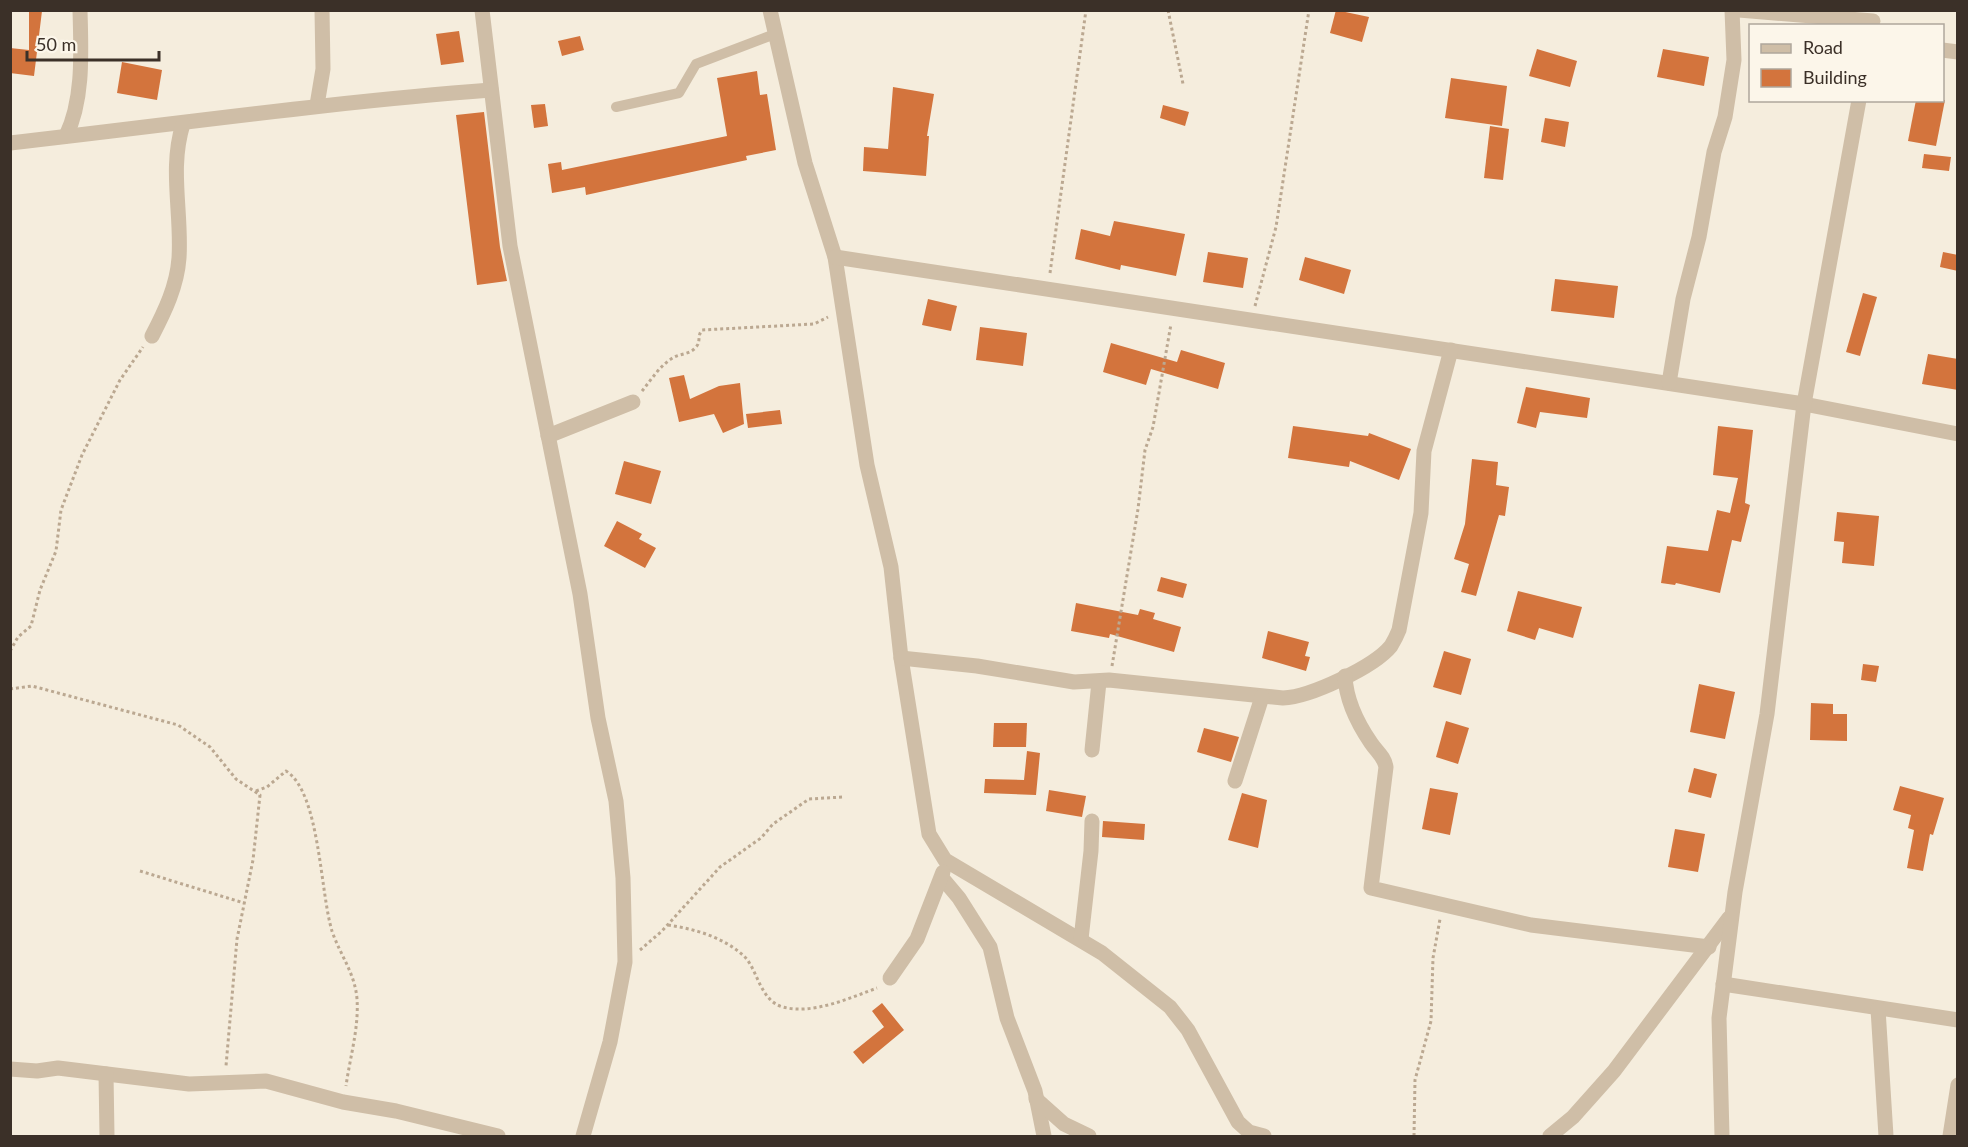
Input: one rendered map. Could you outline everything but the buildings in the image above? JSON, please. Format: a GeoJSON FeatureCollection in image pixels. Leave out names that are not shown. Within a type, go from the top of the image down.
{"type":"FeatureCollection","features":[{"type":"Feature","properties":{"kind":"street"},"geometry":{"type":"LineString","coordinates":[[66,136],[71,126],[76,96],[81,53],[81,10]]}},
{"type":"Feature","properties":{"kind":"street"},"geometry":{"type":"LineString","coordinates":[[317,105],[323,69],[322,10]]}},
{"type":"Feature","properties":{"kind":"street"},"geometry":{"type":"LineString","coordinates":[[482,10],[510,246],[580,594],[598,718],[616,801],[623,878],[625,962],[610,1042],[583,1137]]}},
{"type":"Feature","properties":{"kind":"street"},"geometry":{"type":"LineString","coordinates":[[770,10],[805,163],[835,257],[867,465],[891,567],[901,658],[929,834],[945,860],[1102,952],[1170,1007],[1188,1030],[1238,1122],[1249,1132],[1264,1137]]}},
{"type":"Feature","properties":{"kind":"street"},"geometry":{"type":"LineString","coordinates":[[1669,383],[1683,299],[1699,237],[1714,152],[1727,105],[1734,60],[1732,10]]}},
{"type":"Feature","properties":{"kind":"street"},"geometry":{"type":"LineString","coordinates":[[1739,10],[1874,19]]}},
{"type":"Feature","properties":{"kind":"street"},"geometry":{"type":"LineString","coordinates":[[10,143],[183,124],[317,105],[491,90]]}},
{"type":"Feature","properties":{"kind":"street"},"geometry":{"type":"LineString","coordinates":[[1722,1137],[1719,1018],[1732,913],[1767,714],[1804,404],[1859,102]]}},
{"type":"Feature","properties":{"kind":"street"},"geometry":{"type":"LineString","coordinates":[[152,336],[167,307],[177,275],[179,256],[175,158],[183,124]]}},
{"type":"Feature","properties":{"kind":"street"},"geometry":{"type":"LineString","coordinates":[[835,257],[1804,404],[1958,434]]}},
{"type":"Feature","properties":{"kind":"street"},"geometry":{"type":"LineString","coordinates":[[901,658],[977,666],[1074,682],[1104,681],[1262,697],[1295,698],[1308,695],[1345,676],[1382,654],[1390,647],[1400,630],[1421,513],[1424,451],[1451,350]]}},
{"type":"Feature","properties":{"kind":"street"},"geometry":{"type":"LineString","coordinates":[[548,436],[633,402]]}},
{"type":"Feature","properties":{"kind":"street"},"geometry":{"type":"LineString","coordinates":[[1345,676],[1346,697],[1371,743],[1385,761],[1386,767],[1371,888],[1443,903],[1531,926],[1709,947]]}},
{"type":"Feature","properties":{"kind":"street"},"geometry":{"type":"LineString","coordinates":[[1092,750],[1104,681]]}},
{"type":"Feature","properties":{"kind":"street"},"geometry":{"type":"LineString","coordinates":[[1235,781],[1262,697]]}},
{"type":"Feature","properties":{"kind":"street"},"geometry":{"type":"LineString","coordinates":[[1081,939],[1092,820]]}},
{"type":"Feature","properties":{"kind":"street"},"geometry":{"type":"LineString","coordinates":[[890,978],[917,939],[943,879],[945,860]]}},
{"type":"Feature","properties":{"kind":"street"},"geometry":{"type":"LineString","coordinates":[[943,879],[960,898],[990,947],[1007,1018],[1036,1099],[1044,1137]]}},
{"type":"Feature","properties":{"kind":"street"},"geometry":{"type":"LineString","coordinates":[[1550,1137],[1574,1117],[1614,1071],[1709,947],[1732,913]]}},
{"type":"Feature","properties":{"kind":"street"},"geometry":{"type":"LineString","coordinates":[[1723,984],[1955,1023]]}},
{"type":"Feature","properties":{"kind":"street"},"geometry":{"type":"LineString","coordinates":[[1878,1009],[1886,1137]]}},
{"type":"Feature","properties":{"kind":"street"},"geometry":{"type":"LineString","coordinates":[[10,1069],[36,1071],[58,1068],[189,1084],[266,1082],[498,1137]]}},
{"type":"Feature","properties":{"kind":"street"},"geometry":{"type":"LineString","coordinates":[[106,1074],[107,1137]]}},
{"type":"Feature","properties":{"kind":"street"},"geometry":{"type":"LineString","coordinates":[[1950,1137],[1958,1085]]}},
{"type":"Feature","properties":{"kind":"street"},"geometry":{"type":"LineString","coordinates":[[1036,1099],[1064,1124],[1089,1137]]}},
{"type":"Feature","properties":{"kind":"lane"},"geometry":{"type":"LineString","coordinates":[[616,107],[679,93],[696,64],[775,34]]}},
{"type":"Feature","properties":{"kind":"path"},"geometry":{"type":"LineString","coordinates":[[1048,288],[1086,10]]}},
{"type":"Feature","properties":{"kind":"path"},"geometry":{"type":"LineString","coordinates":[[1168,10],[1183,84]]}},
{"type":"Feature","properties":{"kind":"path"},"geometry":{"type":"LineString","coordinates":[[1251,320],[1276,227],[1309,10]]}},
{"type":"Feature","properties":{"kind":"path"},"geometry":{"type":"LineString","coordinates":[[633,402],[669,360],[678,354],[690,353],[697,347],[702,330],[814,324],[842,308]]}},
{"type":"Feature","properties":{"kind":"path"},"geometry":{"type":"LineString","coordinates":[[1104,681],[1129,572],[1145,450],[1153,427],[1174,308]]}},
{"type":"Feature","properties":{"kind":"path"},"geometry":{"type":"LineString","coordinates":[[10,651],[18,638],[31,626],[40,590],[56,551],[61,510],[82,455],[120,380],[152,336]]}},
{"type":"Feature","properties":{"kind":"path"},"geometry":{"type":"LineString","coordinates":[[10,689],[32,686],[178,725],[210,747],[236,779],[260,795],[258,821],[237,939],[224,1083]]}},
{"type":"Feature","properties":{"kind":"path"},"geometry":{"type":"LineString","coordinates":[[256,791],[267,787],[286,771],[300,786],[309,808],[333,932],[354,978],[357,996],[358,1014],[344,1102]]}},
{"type":"Feature","properties":{"kind":"path"},"geometry":{"type":"LineString","coordinates":[[625,962],[668,925],[720,867],[761,838],[773,824],[809,798],[843,797]]}},
{"type":"Feature","properties":{"kind":"path"},"geometry":{"type":"LineString","coordinates":[[140,871],[244,903]]}},
{"type":"Feature","properties":{"kind":"path"},"geometry":{"type":"LineString","coordinates":[[1414,1137],[1415,1080],[1431,1021],[1433,958],[1443,903]]}},
{"type":"Feature","properties":{"kind":"path"},"geometry":{"type":"LineString","coordinates":[[668,925],[696,929],[732,947],[746,958],[763,989],[781,1007],[795,1009],[834,1003],[877,988],[890,978]]}}]}
